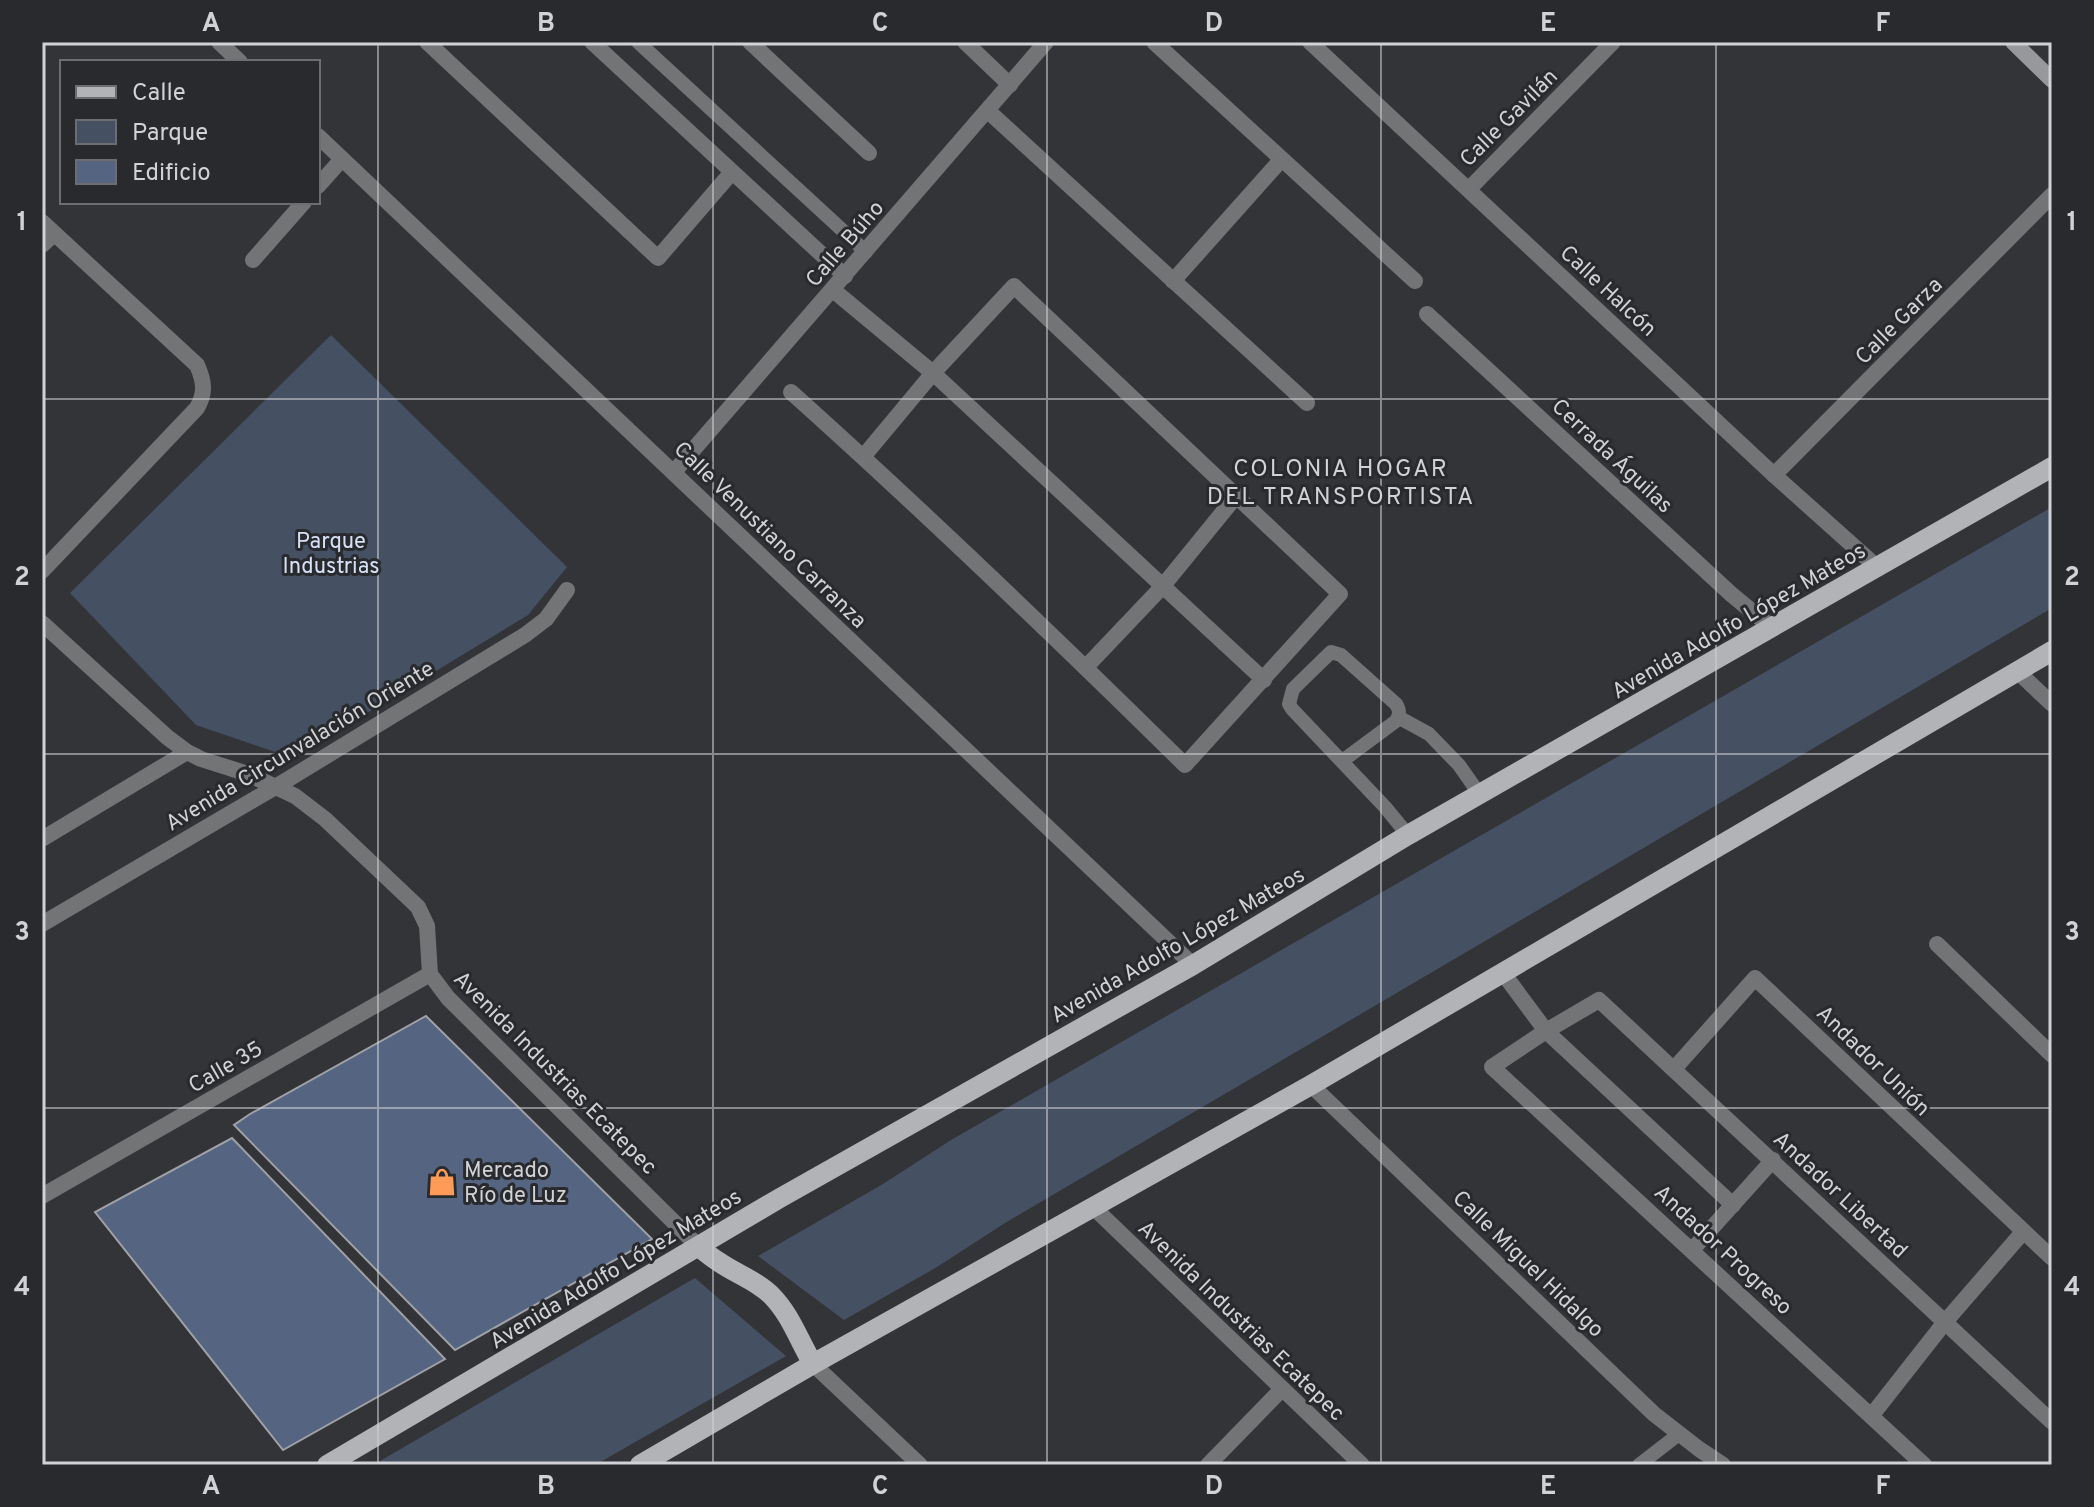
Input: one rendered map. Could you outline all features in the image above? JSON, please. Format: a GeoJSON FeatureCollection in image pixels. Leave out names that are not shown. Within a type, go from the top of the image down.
{"type":"FeatureCollection","features":[{"type":"Feature","properties":{"kind":"main road","name":"Avenida Adolfo López Mateos"},"geometry":{"type":"LineString","coordinates":[[327,1465],[780,1198],[1193,965],[1408,835],[2052,467]]}},
{"type":"Feature","properties":{"kind":"main road"},"geometry":{"type":"LineString","coordinates":[[640,1465],[813,1364],[1311,1085],[2052,651]]}},
{"type":"Feature","properties":{"kind":"main road"},"geometry":{"type":"LineString","coordinates":[[699,1247],[771,1295],[796,1329],[813,1364]]}},
{"type":"Feature","properties":{"kind":"street"},"geometry":{"type":"LineString","coordinates":[[219,42],[238,60]]}},
{"type":"Feature","properties":{"kind":"street"},"geometry":{"type":"LineString","coordinates":[[427,42],[658,258],[732,172]]}},
{"type":"Feature","properties":{"kind":"street"},"geometry":{"type":"LineString","coordinates":[[592,42],[845,276]]}},
{"type":"Feature","properties":{"kind":"street"},"geometry":{"type":"LineString","coordinates":[[750,42],[869,153]]}},
{"type":"Feature","properties":{"kind":"street"},"geometry":{"type":"LineString","coordinates":[[965,42],[1010,85]]}},
{"type":"Feature","properties":{"kind":"street","name":"Calle Búho"},"geometry":{"type":"LineString","coordinates":[[674,472],[1046,42]]}},
{"type":"Feature","properties":{"kind":"street"},"geometry":{"type":"LineString","coordinates":[[1154,42],[1415,281]]}},
{"type":"Feature","properties":{"kind":"street","name":"Calle Halcón"},"geometry":{"type":"LineString","coordinates":[[1310,42],[1774,475],[1878,568]]}},
{"type":"Feature","properties":{"kind":"street","name":"Calle Gavilán"},"geometry":{"type":"LineString","coordinates":[[1469,189],[1613,42]]}},
{"type":"Feature","properties":{"kind":"street"},"geometry":{"type":"LineString","coordinates":[[2013,42],[2052,80]]}},
{"type":"Feature","properties":{"kind":"street"},"geometry":{"type":"LineString","coordinates":[[988,111],[1307,403]]}},
{"type":"Feature","properties":{"kind":"street","name":"Calle Venustiano Carranza"},"geometry":{"type":"LineString","coordinates":[[320,138],[1193,965]]}},
{"type":"Feature","properties":{"kind":"street"},"geometry":{"type":"LineString","coordinates":[[320,184],[342,159]]}},
{"type":"Feature","properties":{"kind":"street"},"geometry":{"type":"LineString","coordinates":[[1173,281],[1281,160]]}},
{"type":"Feature","properties":{"kind":"street","name":"Calle Garza"},"geometry":{"type":"LineString","coordinates":[[1774,475],[2052,195]]}},
{"type":"Feature","properties":{"kind":"street"},"geometry":{"type":"LineString","coordinates":[[253,260],[302,204]]}},
{"type":"Feature","properties":{"kind":"street"},"geometry":{"type":"LineString","coordinates":[[42,571],[197,408],[204,389],[197,365],[46,234]]}},
{"type":"Feature","properties":{"kind":"street"},"geometry":{"type":"LineString","coordinates":[[791,392],[1086,667],[1185,765],[1340,594],[1014,286],[933,373],[863,457]]}},
{"type":"Feature","properties":{"kind":"street"},"geometry":{"type":"LineString","coordinates":[[833,290],[933,373],[1264,680]]}},
{"type":"Feature","properties":{"kind":"street","name":"Cerrada Águilas"},"geometry":{"type":"LineString","coordinates":[[1427,314],[1731,594],[1772,628]]}},
{"type":"Feature","properties":{"kind":"street"},"geometry":{"type":"LineString","coordinates":[[1086,667],[1162,587],[1237,495]]}},
{"type":"Feature","properties":{"kind":"street","name":"Avenida Circunvalación Oriente"},"geometry":{"type":"LineString","coordinates":[[42,924],[525,635],[546,619],[567,590]]}},
{"type":"Feature","properties":{"kind":"street","name":"Avenida Industrias Ecatepec"},"geometry":{"type":"LineString","coordinates":[[42,623],[167,737],[201,759],[277,786],[311,807],[418,907],[427,926],[430,974],[448,998],[699,1247]]}},
{"type":"Feature","properties":{"kind":"street"},"geometry":{"type":"LineString","coordinates":[[2017,671],[2052,704]]}},
{"type":"Feature","properties":{"kind":"street"},"geometry":{"type":"LineString","coordinates":[[42,839],[187,752]]}},
{"type":"Feature","properties":{"kind":"street"},"geometry":{"type":"LineString","coordinates":[[1937,944],[2052,1055]]}},
{"type":"Feature","properties":{"kind":"street"},"geometry":{"type":"LineString","coordinates":[[1503,973],[1546,1031],[1733,1205]]}},
{"type":"Feature","properties":{"kind":"street","name":"Calle 35"},"geometry":{"type":"LineString","coordinates":[[42,1196],[430,974]]}},
{"type":"Feature","properties":{"kind":"street","name":"Andador Unión"},"geometry":{"type":"LineString","coordinates":[[1674,1069],[1755,978],[2052,1258]]}},
{"type":"Feature","properties":{"kind":"street","name":"Andador Libertad"},"geometry":{"type":"LineString","coordinates":[[1546,1031],[1599,1000],[2052,1422]]}},
{"type":"Feature","properties":{"kind":"street","name":"Andador Progreso"},"geometry":{"type":"LineString","coordinates":[[1546,1031],[1492,1067],[1924,1465]]}},
{"type":"Feature","properties":{"kind":"street","name":"Calle Miguel Hidalgo"},"geometry":{"type":"LineString","coordinates":[[1311,1085],[1654,1414],[1723,1465]]}},
{"type":"Feature","properties":{"kind":"street"},"geometry":{"type":"LineString","coordinates":[[1692,1250],[1773,1160]]}},
{"type":"Feature","properties":{"kind":"street","name":"Avenida Industrias Ecatepec"},"geometry":{"type":"LineString","coordinates":[[1092,1206],[1362,1465]]}},
{"type":"Feature","properties":{"kind":"street"},"geometry":{"type":"LineString","coordinates":[[1872,1415],[1945,1322],[2023,1232]]}},
{"type":"Feature","properties":{"kind":"street"},"geometry":{"type":"LineString","coordinates":[[813,1364],[920,1465]]}},
{"type":"Feature","properties":{"kind":"street"},"geometry":{"type":"LineString","coordinates":[[1208,1465],[1282,1389]]}},
{"type":"Feature","properties":{"kind":"lane"},"geometry":{"type":"LineString","coordinates":[[638,42],[866,252]]}},
{"type":"Feature","properties":{"kind":"lane"},"geometry":{"type":"LineString","coordinates":[[1342,761],[1396,721],[1399,709],[1341,655],[1335,653],[1327,654],[1293,689],[1289,704],[1408,835]]}},
{"type":"Feature","properties":{"kind":"lane"},"geometry":{"type":"LineString","coordinates":[[1398,717],[1429,734],[1459,765],[1480,795]]}},
{"type":"Feature","properties":{"kind":"lane"},"geometry":{"type":"LineString","coordinates":[[1639,1465],[1679,1434]]}},
{"type":"Feature","properties":{"kind":"green space","name":"Parque Industrias"},"geometry":{"type":"Polygon","coordinates":[[[331,335],[567,567],[528,615],[293,758],[196,725],[70,593],[331,335]]]}},
{"type":"Feature","properties":{"kind":"green space"},"geometry":{"type":"Polygon","coordinates":[[[2052,507],[2052,608],[1005,1223],[937,1267],[844,1320],[758,1256],[883,1184],[951,1140],[2052,507]]]}},
{"type":"Feature","properties":{"kind":"green space"},"geometry":{"type":"Polygon","coordinates":[[[695,1278],[786,1356],[595,1465],[373,1465],[695,1278]]]}},
{"type":"Feature","properties":{"kind":"building","name":"Mercado Río de Luz"},"geometry":{"type":"Polygon","coordinates":[[[426,1016],[652,1239],[455,1350],[234,1125],[426,1016]]]}},
{"type":"Feature","properties":{"kind":"building"},"geometry":{"type":"Polygon","coordinates":[[[232,1138],[445,1359],[283,1450],[95,1212],[232,1138]]]}},
{"type":"Feature","properties":{"kind":"place","name":"Mercado Río de Luz"},"geometry":{"type":"Point","coordinates":[442,1182]}},
{"type":"Feature","properties":{"kind":"district","name":"COLONIA HOGAR DEL TRANSPORTISTA"},"geometry":{"type":"Point","coordinates":[1341,482]}}]}
